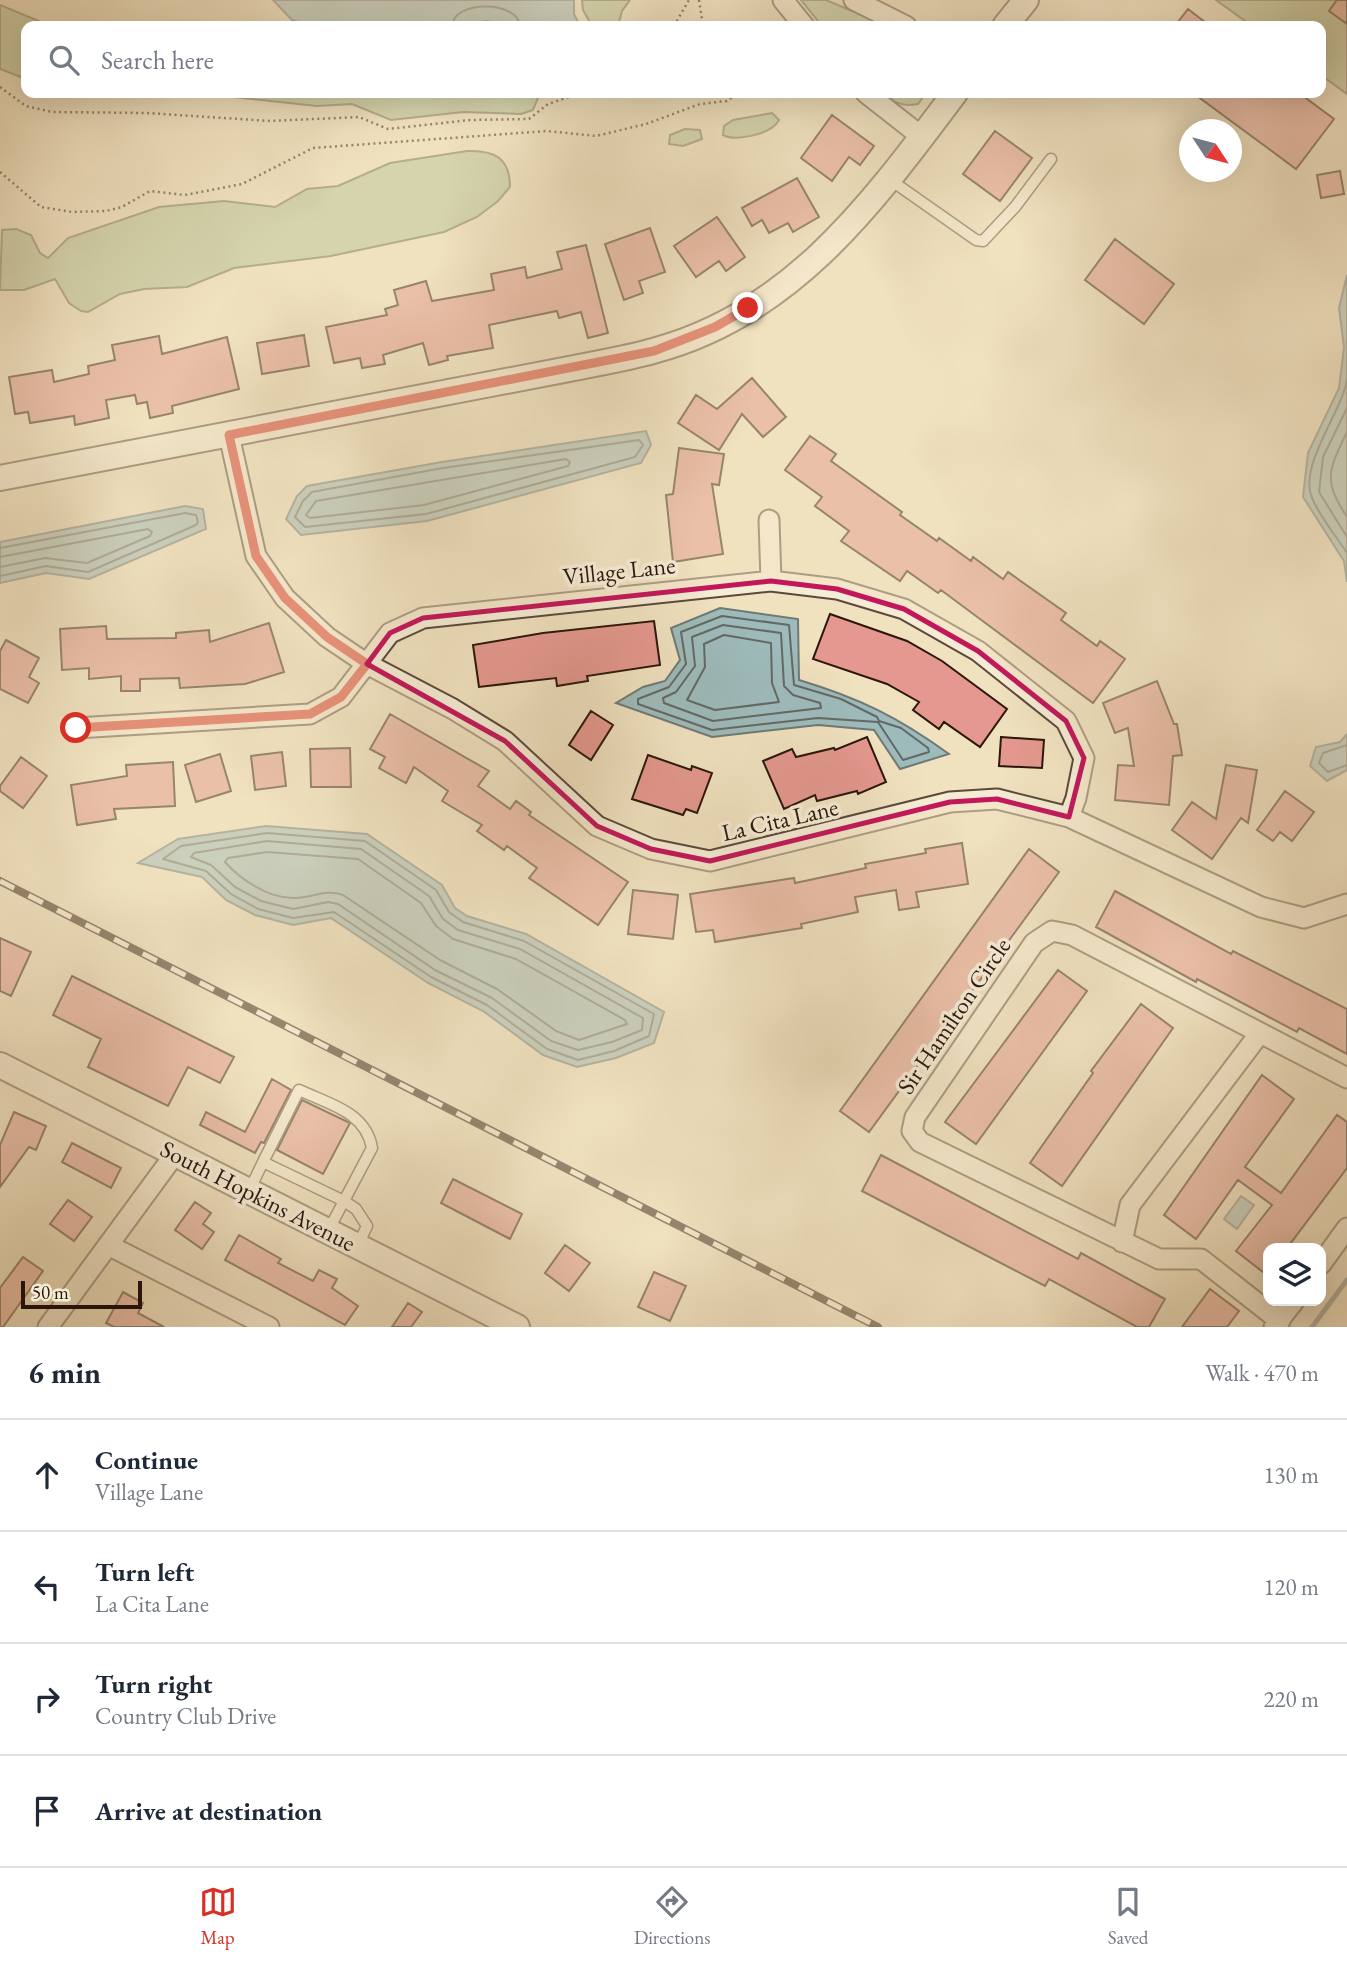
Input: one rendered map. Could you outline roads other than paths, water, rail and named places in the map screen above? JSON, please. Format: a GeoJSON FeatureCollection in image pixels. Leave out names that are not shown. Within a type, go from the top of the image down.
{"type":"FeatureCollection","features":[{"type":"Feature","properties":{"kind":"street"},"geometry":{"type":"LineString","coordinates":[[783,0],[800,21]]}},
{"type":"Feature","properties":{"kind":"street"},"geometry":{"type":"LineString","coordinates":[[853,0],[896,21]]}},
{"type":"Feature","properties":{"kind":"street"},"geometry":{"type":"LineString","coordinates":[[1010,21],[1026,0]]}},
{"type":"Feature","properties":{"kind":"street"},"geometry":{"type":"LineString","coordinates":[[873,98],[922,136]]}},
{"type":"Feature","properties":{"kind":"street"},"geometry":{"type":"LineString","coordinates":[[0,478],[569,369],[667,346],[715,327],[809,267],[845,232],[951,98]]}},
{"type":"Feature","properties":{"kind":"street","name":"La Cita Lane"},"geometry":{"type":"LineString","coordinates":[[229,435],[256,556],[285,598],[327,637],[367,664],[453,709],[505,741],[597,826],[650,849],[710,861],[763,851],[950,802],[997,799],[1069,817],[1261,907],[1304,918],[1347,904]]}},
{"type":"Feature","properties":{"kind":"street"},"geometry":{"type":"LineString","coordinates":[[769,520],[771,581]]}},
{"type":"Feature","properties":{"kind":"street","name":"Village Lane"},"geometry":{"type":"LineString","coordinates":[[76,728],[310,714],[341,697],[390,633],[423,618],[771,581],[837,589],[904,609],[978,651],[1066,721],[1084,758],[1076,798],[1069,817]]}},
{"type":"Feature","properties":{"kind":"street","name":"Sir Hamilton Circle"},"geometry":{"type":"LineString","coordinates":[[1290,1306],[1277,1324],[1201,1259],[1159,1259],[920,1142],[912,1131],[915,1117],[1034,943],[1052,932],[1072,935],[1347,1078]]}},
{"type":"Feature","properties":{"kind":"street"},"geometry":{"type":"LineString","coordinates":[[1122,1242],[1130,1205],[1260,1033]]}},
{"type":"Feature","properties":{"kind":"street","name":"South Hopkins Avenue"},"geometry":{"type":"LineString","coordinates":[[0,1065],[517,1327]]}},
{"type":"Feature","properties":{"kind":"street"},"geometry":{"type":"LineString","coordinates":[[48,1327],[175,1154]]}},
{"type":"Feature","properties":{"kind":"street"},"geometry":{"type":"LineString","coordinates":[[1326,1257],[1347,1228]]}},
{"type":"Feature","properties":{"kind":"street"},"geometry":{"type":"LineString","coordinates":[[108,1245],[269,1327]]}},
{"type":"Feature","properties":{"kind":"lane"},"geometry":{"type":"LineString","coordinates":[[888,178],[976,240],[984,241],[1015,207],[1051,159]]}},
{"type":"Feature","properties":{"kind":"lane"},"geometry":{"type":"LineString","coordinates":[[248,1191],[299,1090],[357,1117],[370,1135],[372,1148],[327,1231]]}},
{"type":"Feature","properties":{"kind":"lane"},"geometry":{"type":"LineString","coordinates":[[263,1162],[356,1209],[367,1226],[358,1247]]}},
{"type":"Feature","properties":{"kind":"water"},"geometry":{"type":"Polygon","coordinates":[[[273,0],[574,0],[574,14],[578,21],[295,21],[273,0]]]}},
{"type":"Feature","properties":{"kind":"water"},"geometry":{"type":"Polygon","coordinates":[[[1347,275],[1347,582],[1344,561],[1303,497],[1308,453],[1339,388],[1344,347],[1339,308],[1347,275]]]}},
{"type":"Feature","properties":{"kind":"water"},"geometry":{"type":"Polygon","coordinates":[[[646,431],[651,445],[641,463],[427,521],[301,535],[286,519],[297,496],[307,486],[646,431]]]}},
{"type":"Feature","properties":{"kind":"water"},"geometry":{"type":"Polygon","coordinates":[[[185,506],[203,509],[206,529],[89,579],[46,573],[0,583],[0,542],[185,506]]]}},
{"type":"Feature","properties":{"kind":"water"},"geometry":{"type":"Polygon","coordinates":[[[720,608],[798,619],[799,680],[877,710],[949,754],[900,769],[874,730],[818,725],[712,737],[616,703],[643,687],[665,681],[680,660],[671,628],[720,608]]]}},
{"type":"Feature","properties":{"kind":"water"},"geometry":{"type":"Polygon","coordinates":[[[1347,734],[1347,770],[1327,781],[1310,766],[1316,747],[1340,742],[1347,734]]]}},
{"type":"Feature","properties":{"kind":"water"},"geometry":{"type":"Polygon","coordinates":[[[266,826],[367,834],[442,885],[455,908],[467,916],[526,934],[664,1012],[654,1043],[616,1058],[577,1067],[543,1055],[483,1011],[428,983],[331,918],[293,925],[255,915],[226,900],[202,877],[138,863],[178,839],[266,826]]]}},
{"type":"Feature","properties":{"kind":"water"},"geometry":{"type":"Polygon","coordinates":[[[1241,1196],[1254,1205],[1237,1229],[1224,1219],[1241,1196]]]}},
{"type":"Feature","properties":{"kind":"waterway"},"geometry":{"type":"LineString","coordinates":[[1312,1327],[1347,1280]]}},
{"type":"Feature","properties":{"kind":"railway"},"geometry":{"type":"LineString","coordinates":[[0,881],[878,1327]]}}]}
